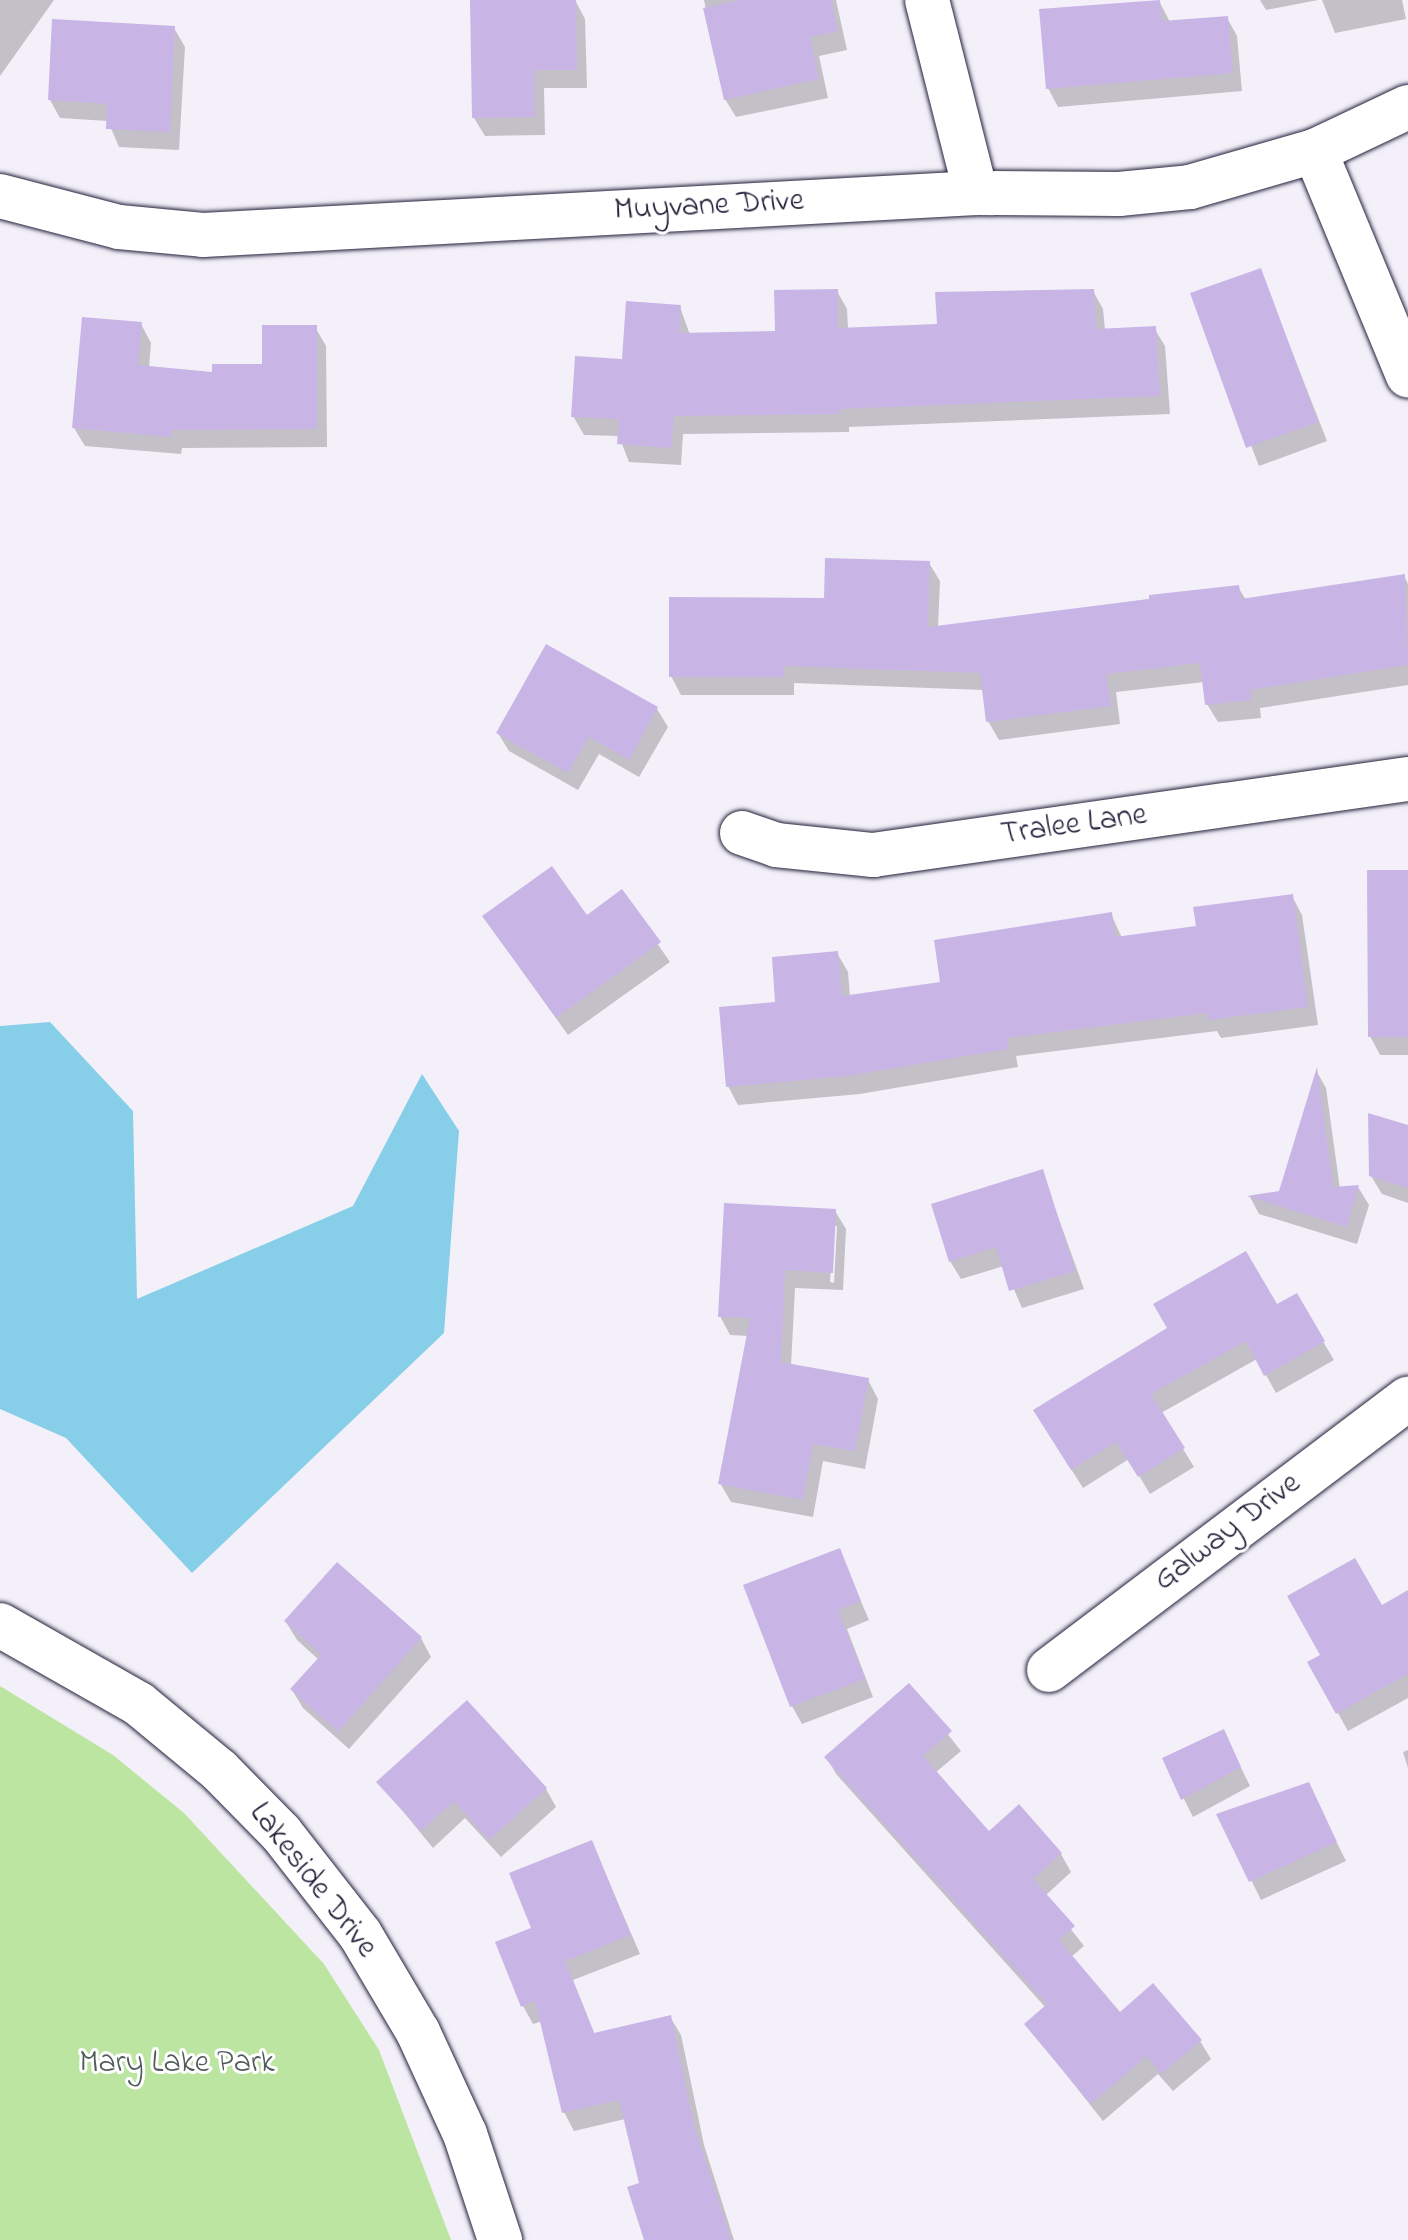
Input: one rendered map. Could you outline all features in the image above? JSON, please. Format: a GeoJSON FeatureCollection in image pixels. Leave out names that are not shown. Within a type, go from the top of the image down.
{"type":"FeatureCollection","features":[{"type":"Feature","properties":{"kind":"street"},"geometry":{"type":"LineString","coordinates":[[927,0],[976,193]]}},
{"type":"Feature","properties":{"kind":"street","name":"Muyvane Drive"},"geometry":{"type":"LineString","coordinates":[[0,196],[34,209],[119,227],[203,235],[976,193],[1119,194],[1190,187],[1315,151],[1408,107]]}},
{"type":"Feature","properties":{"kind":"street"},"geometry":{"type":"LineString","coordinates":[[1315,151],[1408,376]]}},
{"type":"Feature","properties":{"kind":"street","name":"Tralee Lane"},"geometry":{"type":"LineString","coordinates":[[742,833],[776,845],[873,855],[1408,779]]}},
{"type":"Feature","properties":{"kind":"street","name":"Galway Drive"},"geometry":{"type":"LineString","coordinates":[[1049,1670],[1408,1398]]}},
{"type":"Feature","properties":{"kind":"street","name":"Lakeside Drive"},"geometry":{"type":"LineString","coordinates":[[0,1625],[139,1704],[219,1770],[281,1833],[360,1934],[418,2032],[465,2134],[500,2240]]}},
{"type":"Feature","properties":{"kind":"green space","name":"Mary Lake Park"},"geometry":{"type":"Polygon","coordinates":[[[0,1686],[113,1755],[184,1813],[324,1964],[379,2050],[451,2240],[0,2240],[0,1686]]]}},
{"type":"Feature","properties":{"kind":"water"},"geometry":{"type":"Polygon","coordinates":[[[50,1022],[133,1111],[137,1299],[353,1206],[422,1074],[459,1131],[444,1333],[192,1573],[66,1438],[0,1409],[0,1026],[50,1022]]]}},
{"type":"Feature","properties":{"kind":"building"},"geometry":{"type":"Polygon","coordinates":[[[470,0],[576,0],[577,70],[535,70],[535,117],[472,118],[470,0]]]}},
{"type":"Feature","properties":{"kind":"building"},"geometry":{"type":"Polygon","coordinates":[[[740,0],[831,0],[838,31],[810,37],[819,79],[724,100],[703,8],[740,0]]]}},
{"type":"Feature","properties":{"kind":"building"},"geometry":{"type":"Polygon","coordinates":[[[1160,0],[1162,21],[1228,16],[1233,73],[1046,89],[1039,9],[1160,0]]]}},
{"type":"Feature","properties":{"kind":"building"},"geometry":{"type":"Polygon","coordinates":[[[52,19],[175,26],[170,132],[106,129],[107,104],[48,100],[52,19]]]}},
{"type":"Feature","properties":{"kind":"building"},"geometry":{"type":"Polygon","coordinates":[[[1261,268],[1318,422],[1246,448],[1190,293],[1261,268]]]}},
{"type":"Feature","properties":{"kind":"building"},"geometry":{"type":"Polygon","coordinates":[[[838,289],[838,328],[937,324],[935,292],[1094,289],[1096,329],[1156,326],[1160,396],[839,409],[839,414],[674,416],[671,448],[617,444],[619,419],[571,417],[575,356],[622,359],[626,301],[681,305],[679,333],[775,331],[774,290],[838,289]]]}},
{"type":"Feature","properties":{"kind":"building"},"geometry":{"type":"Polygon","coordinates":[[[82,317],[142,322],[138,365],[212,372],[212,364],[262,364],[262,325],[317,325],[317,429],[172,430],[172,437],[72,428],[82,317]]]}},
{"type":"Feature","properties":{"kind":"building"},"geometry":{"type":"Polygon","coordinates":[[[825,558],[930,561],[928,627],[1239,585],[1241,599],[1405,574],[1408,665],[1250,690],[1252,700],[1205,705],[1200,663],[1106,674],[1111,706],[986,722],[980,673],[784,666],[784,677],[669,677],[669,597],[824,598],[825,558]]]}},
{"type":"Feature","properties":{"kind":"building"},"geometry":{"type":"Polygon","coordinates":[[[546,644],[658,707],[629,760],[589,737],[568,773],[496,733],[546,644]]]}},
{"type":"Feature","properties":{"kind":"building"},"geometry":{"type":"Polygon","coordinates":[[[552,866],[587,915],[622,889],[661,942],[556,1018],[482,916],[552,866]]]}},
{"type":"Feature","properties":{"kind":"building"},"geometry":{"type":"Polygon","coordinates":[[[1367,870],[1408,870],[1408,1037],[1368,1037],[1367,870]]]}},
{"type":"Feature","properties":{"kind":"building"},"geometry":{"type":"Polygon","coordinates":[[[1293,894],[1308,1007],[1208,1020],[1207,1013],[1007,1038],[1008,1049],[848,1076],[726,1087],[719,1007],[775,1002],[772,957],[838,951],[842,996],[940,982],[934,940],[1112,912],[1115,937],[1196,926],[1193,907],[1293,894]]]}},
{"type":"Feature","properties":{"kind":"building"},"geometry":{"type":"Polygon","coordinates":[[[1317,1067],[1333,1187],[1359,1185],[1347,1227],[1247,1196],[1279,1191],[1317,1067]]]}},
{"type":"Feature","properties":{"kind":"building"},"geometry":{"type":"Polygon","coordinates":[[[1368,1113],[1408,1125],[1408,1188],[1369,1176],[1368,1113]]]}},
{"type":"Feature","properties":{"kind":"building"},"geometry":{"type":"Polygon","coordinates":[[[1043,1169],[1075,1271],[1009,1291],[996,1247],[949,1262],[931,1204],[1043,1169]]]}},
{"type":"Feature","properties":{"kind":"building"},"geometry":{"type":"Polygon","coordinates":[[[724,1203],[836,1209],[833,1273],[785,1270],[781,1362],[869,1378],[855,1451],[813,1444],[803,1500],[718,1484],[750,1318],[718,1317],[724,1203]]]}},
{"type":"Feature","properties":{"kind":"building"},"geometry":{"type":"Polygon","coordinates":[[[1246,1251],[1277,1304],[1297,1293],[1325,1341],[1264,1376],[1246,1341],[1151,1394],[1185,1448],[1138,1477],[1116,1442],[1071,1470],[1033,1410],[1167,1328],[1153,1304],[1246,1251]]]}},
{"type":"Feature","properties":{"kind":"building"},"geometry":{"type":"Polygon","coordinates":[[[840,1548],[861,1601],[838,1610],[865,1679],[790,1707],[743,1585],[840,1548]]]}},
{"type":"Feature","properties":{"kind":"building"},"geometry":{"type":"Polygon","coordinates":[[[1355,1558],[1382,1605],[1408,1590],[1408,1674],[1336,1714],[1307,1662],[1320,1655],[1287,1596],[1355,1558]]]}},
{"type":"Feature","properties":{"kind":"building"},"geometry":{"type":"Polygon","coordinates":[[[337,1562],[422,1637],[338,1732],[290,1689],[321,1655],[284,1621],[337,1562]]]}},
{"type":"Feature","properties":{"kind":"building"},"geometry":{"type":"Polygon","coordinates":[[[909,1683],[952,1731],[923,1756],[989,1831],[1019,1804],[1062,1853],[1033,1879],[1075,1926],[1059,1940],[1120,2012],[1153,1983],[1202,2040],[1161,2074],[1147,2056],[1091,2104],[1024,2024],[1047,2004],[824,1757],[909,1683]]]}},
{"type":"Feature","properties":{"kind":"building"},"geometry":{"type":"Polygon","coordinates":[[[467,1700],[547,1788],[489,1840],[454,1801],[421,1831],[376,1782],[467,1700]]]}},
{"type":"Feature","properties":{"kind":"building"},"geometry":{"type":"Polygon","coordinates":[[[1224,1729],[1241,1767],[1181,1800],[1162,1758],[1224,1729]]]}},
{"type":"Feature","properties":{"kind":"building"},"geometry":{"type":"Polygon","coordinates":[[[1309,1782],[1337,1842],[1249,1882],[1216,1814],[1309,1782]]]}},
{"type":"Feature","properties":{"kind":"building"},"geometry":{"type":"Polygon","coordinates":[[[592,1840],[631,1935],[565,1961],[594,2033],[671,2015],[694,2125],[731,2240],[644,2240],[627,2187],[639,2183],[619,2100],[562,2113],[535,2001],[521,2007],[495,1942],[531,1928],[509,1873],[592,1840]]]}}]}
